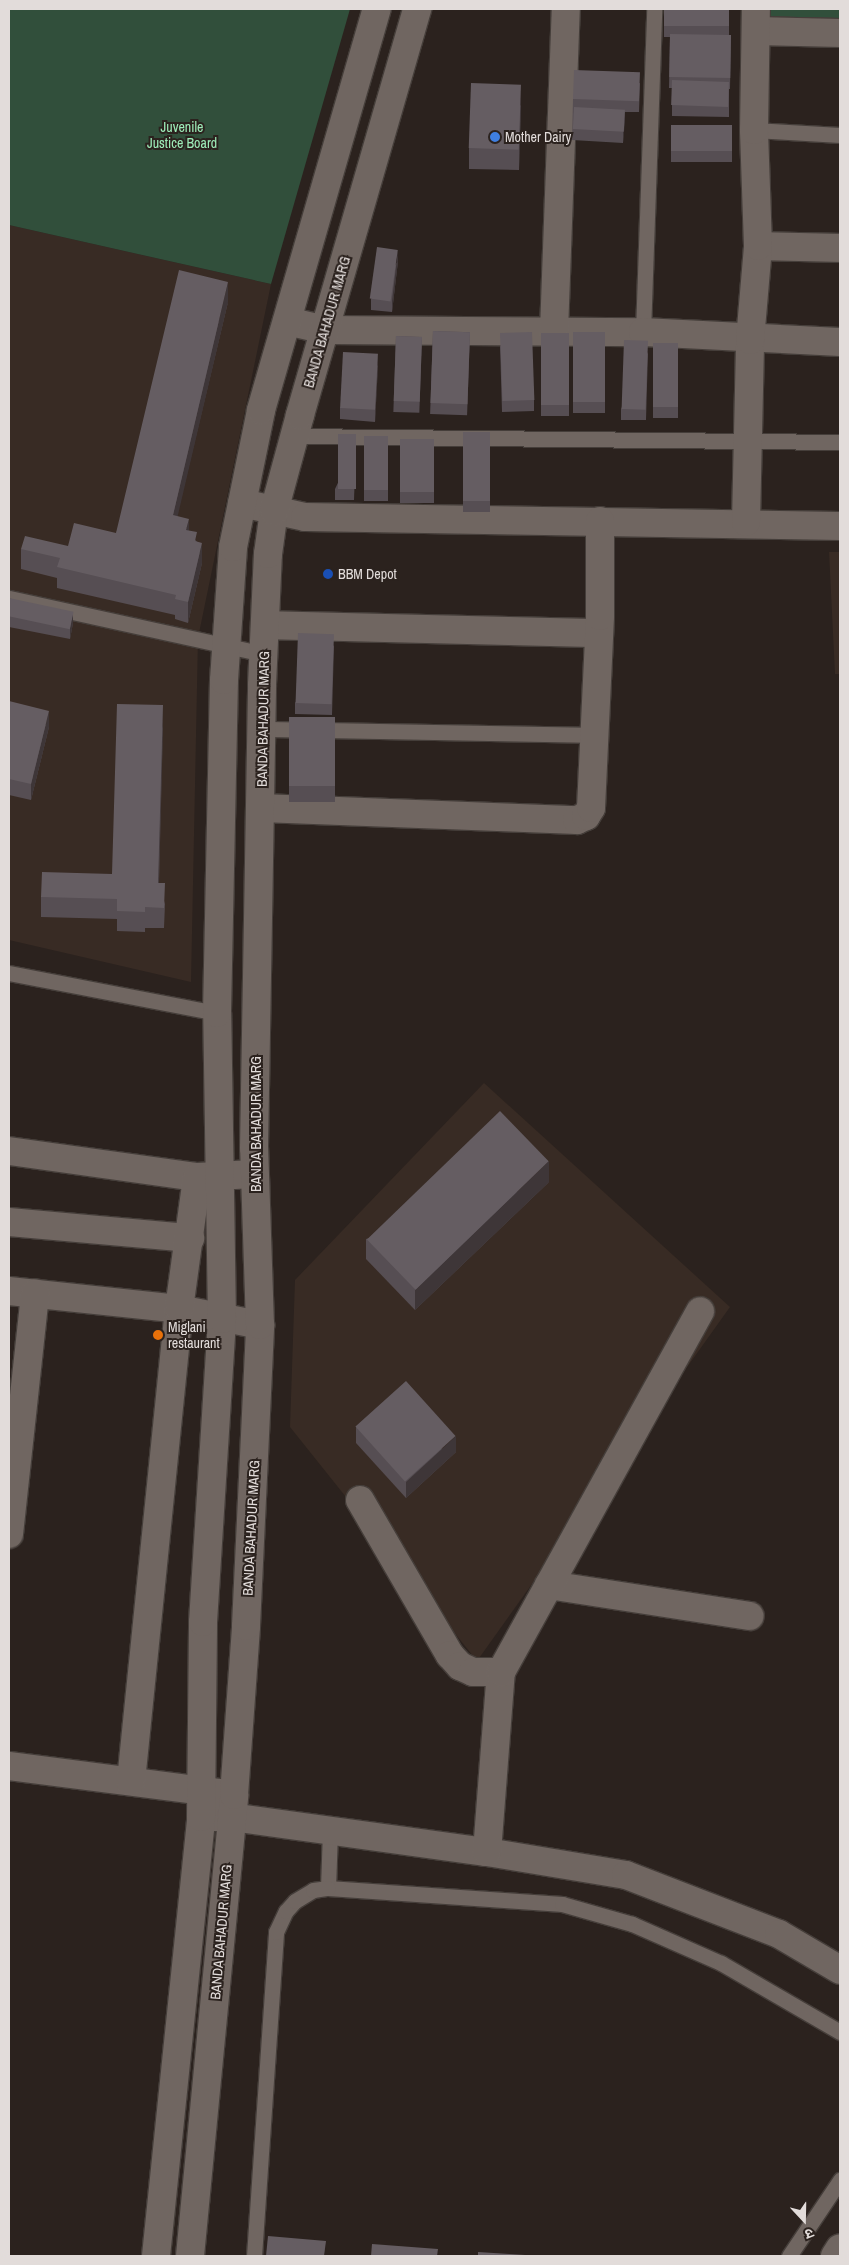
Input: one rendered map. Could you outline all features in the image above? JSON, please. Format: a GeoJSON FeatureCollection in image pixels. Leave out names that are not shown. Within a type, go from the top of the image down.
{"type":"FeatureCollection","features":[{"type":"Feature","properties":{"kind":"street"},"geometry":{"type":"LineString","coordinates":[[156,2256],[201,1817],[203,1622],[222,1319],[208,1175],[218,1012],[225,648],[233,547],[261,410],[377,9]]}},
{"type":"Feature","properties":{"kind":"street","name":"BANDA BAHADUR MARG"},"geometry":{"type":"LineString","coordinates":[[190,2256],[232,1806],[246,1626],[260,1325],[254,1174],[262,684],[268,554],[274,511],[417,9]]}},
{"type":"Feature","properties":{"kind":"street"},"geometry":{"type":"LineString","coordinates":[[554,331],[566,9]]}},
{"type":"Feature","properties":{"kind":"street"},"geometry":{"type":"LineString","coordinates":[[746,522],[750,340],[758,246],[754,130],[756,20],[840,33]]}},
{"type":"Feature","properties":{"kind":"street"},"geometry":{"type":"LineString","coordinates":[[758,246],[840,248]]}},
{"type":"Feature","properties":{"kind":"street"},"geometry":{"type":"LineString","coordinates":[[287,322],[325,330],[643,332],[750,340],[840,342]]}},
{"type":"Feature","properties":{"kind":"street"},"geometry":{"type":"LineString","coordinates":[[242,503],[304,517],[746,522],[840,526]]}},
{"type":"Feature","properties":{"kind":"street"},"geometry":{"type":"LineString","coordinates":[[261,808],[577,820],[586,816],[591,808],[592,735],[598,633],[600,520]]}},
{"type":"Feature","properties":{"kind":"street"},"geometry":{"type":"LineString","coordinates":[[265,625],[598,633]]}},
{"type":"Feature","properties":{"kind":"street"},"geometry":{"type":"LineString","coordinates":[[224,680],[262,684]]}},
{"type":"Feature","properties":{"kind":"street"},"geometry":{"type":"LineString","coordinates":[[9,1152],[208,1175],[254,1174]]}},
{"type":"Feature","properties":{"kind":"street"},"geometry":{"type":"LineString","coordinates":[[131,1782],[179,1309],[190,1238],[208,1175]]}},
{"type":"Feature","properties":{"kind":"street"},"geometry":{"type":"LineString","coordinates":[[9,1222],[190,1238]]}},
{"type":"Feature","properties":{"kind":"street"},"geometry":{"type":"LineString","coordinates":[[9,1291],[179,1309],[260,1325]]}},
{"type":"Feature","properties":{"kind":"street"},"geometry":{"type":"LineString","coordinates":[[9,1534],[19,1371],[36,1293]]}},
{"type":"Feature","properties":{"kind":"street"},"geometry":{"type":"LineString","coordinates":[[487,1852],[501,1672],[700,1311]]}},
{"type":"Feature","properties":{"kind":"street"},"geometry":{"type":"LineString","coordinates":[[360,1500],[450,1656],[460,1666],[473,1672],[501,1672]]}},
{"type":"Feature","properties":{"kind":"street"},"geometry":{"type":"LineString","coordinates":[[549,1585],[750,1616]]}},
{"type":"Feature","properties":{"kind":"street"},"geometry":{"type":"LineString","coordinates":[[9,1766],[200,1790],[232,1806],[330,1831],[487,1852],[626,1875],[779,1934],[840,1970]]}},
{"type":"Feature","properties":{"kind":"street"},"geometry":{"type":"LineString","coordinates":[[201,1817],[232,1806]]}},
{"type":"Feature","properties":{"kind":"street"},"geometry":{"type":"LineString","coordinates":[[835,2256],[840,2248]]}},
{"type":"Feature","properties":{"kind":"lane"},"geometry":{"type":"LineString","coordinates":[[643,332],[654,9]]}},
{"type":"Feature","properties":{"kind":"lane"},"geometry":{"type":"LineString","coordinates":[[754,130],[840,135]]}},
{"type":"Feature","properties":{"kind":"lane"},"geometry":{"type":"LineString","coordinates":[[295,436],[840,442]]}},
{"type":"Feature","properties":{"kind":"lane"},"geometry":{"type":"LineString","coordinates":[[9,598],[225,648],[264,654]]}},
{"type":"Feature","properties":{"kind":"lane"},"geometry":{"type":"LineString","coordinates":[[262,729],[592,735]]}},
{"type":"Feature","properties":{"kind":"lane"},"geometry":{"type":"LineString","coordinates":[[9,973],[218,1012]]}},
{"type":"Feature","properties":{"kind":"lane"},"geometry":{"type":"LineString","coordinates":[[328,1888],[330,1831]]}},
{"type":"Feature","properties":{"kind":"lane"},"geometry":{"type":"LineString","coordinates":[[254,2256],[276,1932],[286,1911],[295,1901],[313,1890],[328,1888],[562,1904],[632,1924],[721,1963],[840,2032]]}},
{"type":"Feature","properties":{"kind":"lane"},"geometry":{"type":"LineString","coordinates":[[790,2256],[840,2180]]}},
{"type":"Feature","properties":{"kind":"shaded area"},"geometry":{"type":"Polygon","coordinates":[[[9,225],[271,284],[198,638],[191,982],[9,940],[9,225]]]}},
{"type":"Feature","properties":{"kind":"shaded area"},"geometry":{"type":"Polygon","coordinates":[[[829,552],[840,552],[840,674],[835,674],[829,552]]]}},
{"type":"Feature","properties":{"kind":"shaded area"},"geometry":{"type":"Polygon","coordinates":[[[484,1083],[730,1307],[477,1661],[290,1427],[295,1280],[484,1083]]]}},
{"type":"Feature","properties":{"kind":"green space","name":"Juvenile Justice Board"},"geometry":{"type":"Polygon","coordinates":[[[9,9],[350,9],[271,284],[9,225],[9,9]]]}},
{"type":"Feature","properties":{"kind":"green space"},"geometry":{"type":"Polygon","coordinates":[[[756,9],[840,9],[840,35],[756,31],[756,9]]]}},
{"type":"Feature","properties":{"kind":"building"},"geometry":{"type":"Polygon","coordinates":[[[664,9],[729,9],[729,26],[664,26],[664,9]]]}},
{"type":"Feature","properties":{"kind":"building"},"geometry":{"type":"Polygon","coordinates":[[[670,34],[731,35],[730,78],[669,77],[670,34]]]}},
{"type":"Feature","properties":{"kind":"building"},"geometry":{"type":"Polygon","coordinates":[[[574,70],[640,72],[639,101],[573,99],[574,70]]]}},
{"type":"Feature","properties":{"kind":"building"},"geometry":{"type":"Polygon","coordinates":[[[672,80],[729,82],[728,107],[671,105],[672,80]]]}},
{"type":"Feature","properties":{"kind":"building","name":"Mother Dairy"},"geometry":{"type":"Polygon","coordinates":[[[471,83],[521,85],[519,150],[469,148],[471,83]]]}},
{"type":"Feature","properties":{"kind":"building"},"geometry":{"type":"Polygon","coordinates":[[[574,107],[625,110],[624,132],[573,129],[574,107]]]}},
{"type":"Feature","properties":{"kind":"building"},"geometry":{"type":"Polygon","coordinates":[[[671,125],[732,125],[732,151],[671,151],[671,125]]]}},
{"type":"Feature","properties":{"kind":"building"},"geometry":{"type":"Polygon","coordinates":[[[377,247],[398,250],[391,301],[370,298],[377,247]]]}},
{"type":"Feature","properties":{"kind":"building"},"geometry":{"type":"Polygon","coordinates":[[[179,270],[228,282],[173,515],[189,519],[186,530],[197,532],[195,541],[202,543],[188,602],[175,599],[176,595],[57,567],[60,558],[21,549],[25,536],[68,546],[74,523],[116,533],[179,270]]]}},
{"type":"Feature","properties":{"kind":"building"},"geometry":{"type":"Polygon","coordinates":[[[433,331],[470,332],[467,404],[430,403],[433,331]]]}},
{"type":"Feature","properties":{"kind":"building"},"geometry":{"type":"Polygon","coordinates":[[[532,332],[534,400],[502,401],[500,333],[532,332]]]}},
{"type":"Feature","properties":{"kind":"building"},"geometry":{"type":"Polygon","coordinates":[[[573,332],[605,332],[605,402],[573,402],[573,332]]]}},
{"type":"Feature","properties":{"kind":"building"},"geometry":{"type":"Polygon","coordinates":[[[541,333],[569,333],[569,405],[541,405],[541,333]]]}},
{"type":"Feature","properties":{"kind":"building"},"geometry":{"type":"Polygon","coordinates":[[[396,336],[422,337],[420,402],[394,401],[396,336]]]}},
{"type":"Feature","properties":{"kind":"building"},"geometry":{"type":"Polygon","coordinates":[[[624,340],[648,341],[646,410],[622,409],[624,340]]]}},
{"type":"Feature","properties":{"kind":"building"},"geometry":{"type":"Polygon","coordinates":[[[653,343],[678,343],[678,407],[653,407],[653,343]]]}},
{"type":"Feature","properties":{"kind":"building"},"geometry":{"type":"Polygon","coordinates":[[[343,352],[378,354],[375,410],[340,408],[343,352]]]}},
{"type":"Feature","properties":{"kind":"building"},"geometry":{"type":"Polygon","coordinates":[[[463,432],[490,432],[490,501],[463,501],[463,432]]]}},
{"type":"Feature","properties":{"kind":"building"},"geometry":{"type":"Polygon","coordinates":[[[338,434],[356,434],[356,489],[338,489],[338,434]]]}},
{"type":"Feature","properties":{"kind":"building"},"geometry":{"type":"Polygon","coordinates":[[[364,436],[388,436],[388,490],[364,490],[364,436]]]}},
{"type":"Feature","properties":{"kind":"building"},"geometry":{"type":"Polygon","coordinates":[[[400,439],[434,439],[434,492],[400,492],[400,439]]]}},
{"type":"Feature","properties":{"kind":"building"},"geometry":{"type":"Polygon","coordinates":[[[9,598],[74,612],[70,629],[9,616],[9,598]]]}},
{"type":"Feature","properties":{"kind":"building"},"geometry":{"type":"Polygon","coordinates":[[[298,633],[334,634],[332,704],[296,703],[298,633]]]}},
{"type":"Feature","properties":{"kind":"building"},"geometry":{"type":"Polygon","coordinates":[[[9,701],[49,711],[31,784],[9,779],[9,701]]]}},
{"type":"Feature","properties":{"kind":"building"},"geometry":{"type":"Polygon","coordinates":[[[117,704],[163,705],[158,883],[165,883],[164,908],[145,907],[145,912],[117,911],[117,899],[41,897],[42,872],[112,874],[117,704]]]}},
{"type":"Feature","properties":{"kind":"building"},"geometry":{"type":"Polygon","coordinates":[[[289,717],[335,717],[335,786],[289,786],[289,717]]]}},
{"type":"Feature","properties":{"kind":"building"},"geometry":{"type":"Polygon","coordinates":[[[500,1111],[549,1161],[416,1290],[367,1240],[500,1111]]]}},
{"type":"Feature","properties":{"kind":"building"},"geometry":{"type":"Polygon","coordinates":[[[406,1381],[456,1436],[405,1481],[355,1427],[406,1381]]]}},
{"type":"Feature","properties":{"kind":"building"},"geometry":{"type":"Polygon","coordinates":[[[268,2236],[326,2241],[324,2256],[266,2256],[268,2236]]]}},
{"type":"Feature","properties":{"kind":"building"},"geometry":{"type":"Polygon","coordinates":[[[372,2244],[438,2249],[437,2256],[371,2256],[372,2244]]]}},
{"type":"Feature","properties":{"kind":"building"},"geometry":{"type":"Polygon","coordinates":[[[478,2252],[541,2256],[478,2256],[478,2252]]]}},
{"type":"Feature","properties":{"kind":"place","name":"Mother Dairy"},"geometry":{"type":"Point","coordinates":[495,137]}},
{"type":"Feature","properties":{"kind":"place","name":"BBM Depot"},"geometry":{"type":"Point","coordinates":[328,574]}},
{"type":"Feature","properties":{"kind":"place","name":"Miglani restaurant"},"geometry":{"type":"Point","coordinates":[158,1335]}}]}
